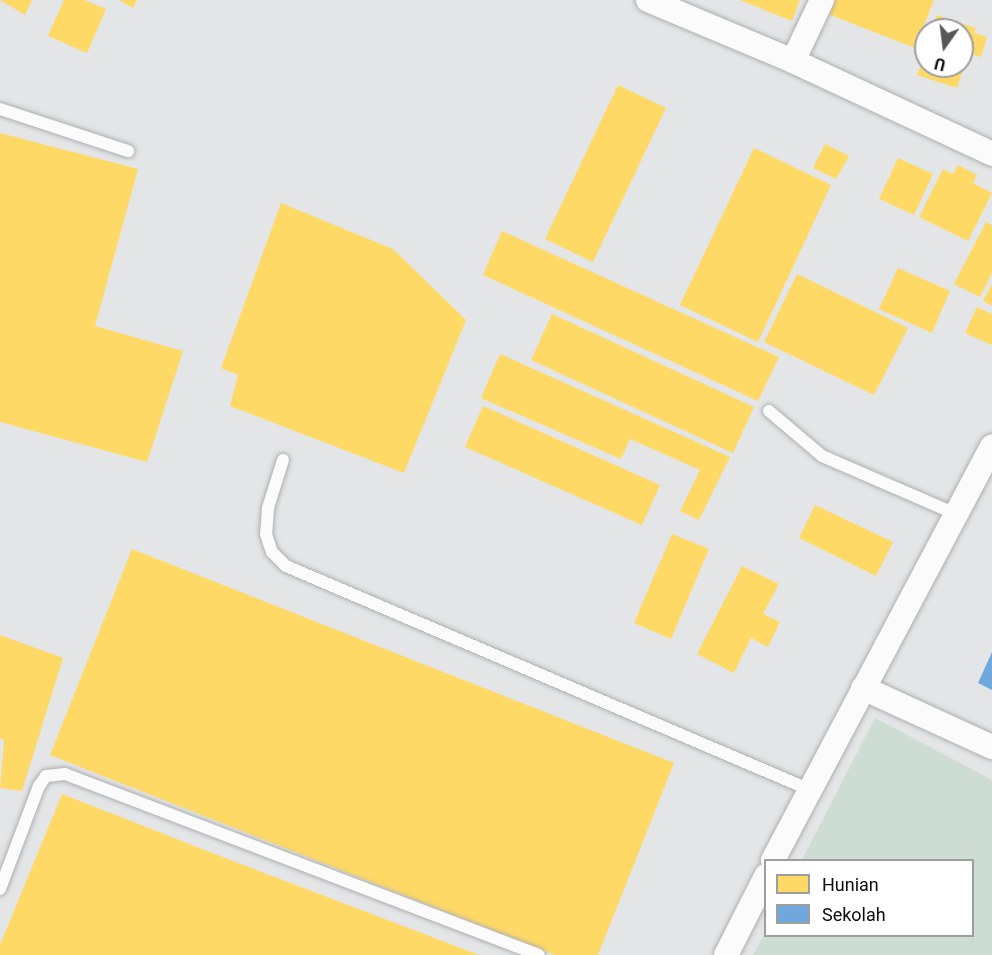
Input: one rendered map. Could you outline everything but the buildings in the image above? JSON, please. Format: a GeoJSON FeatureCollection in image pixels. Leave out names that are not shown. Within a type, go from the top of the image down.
{"type":"FeatureCollection","features":[{"type":"Feature","properties":{"kind":"street"},"geometry":{"type":"LineString","coordinates":[[648,0],[793,61],[992,154]]}},
{"type":"Feature","properties":{"kind":"street"},"geometry":{"type":"LineString","coordinates":[[793,61],[822,0]]}},
{"type":"Feature","properties":{"kind":"street"},"geometry":{"type":"LineString","coordinates":[[774,859],[808,789],[954,513],[990,453]]}},
{"type":"Feature","properties":{"kind":"street"},"geometry":{"type":"LineString","coordinates":[[863,688],[992,747]]}},
{"type":"Feature","properties":{"kind":"street"},"geometry":{"type":"LineString","coordinates":[[726,955],[764,878]]}},
{"type":"Feature","properties":{"kind":"lane"},"geometry":{"type":"LineString","coordinates":[[0,109],[128,150]]}},
{"type":"Feature","properties":{"kind":"lane"},"geometry":{"type":"LineString","coordinates":[[770,411],[822,456],[954,513]]}},
{"type":"Feature","properties":{"kind":"lane"},"geometry":{"type":"LineString","coordinates":[[282,460],[268,508],[266,534],[272,552],[286,566],[808,789]]}},
{"type":"Feature","properties":{"kind":"lane"},"geometry":{"type":"LineString","coordinates":[[0,889],[39,786],[46,776],[65,774],[539,955]]}},
{"type":"Feature","properties":{"kind":"shaded area"},"geometry":{"type":"Polygon","coordinates":[[[875,718],[992,780],[992,955],[753,955],[764,934],[764,937],[974,937],[974,859],[803,859],[875,718]]]}}]}
